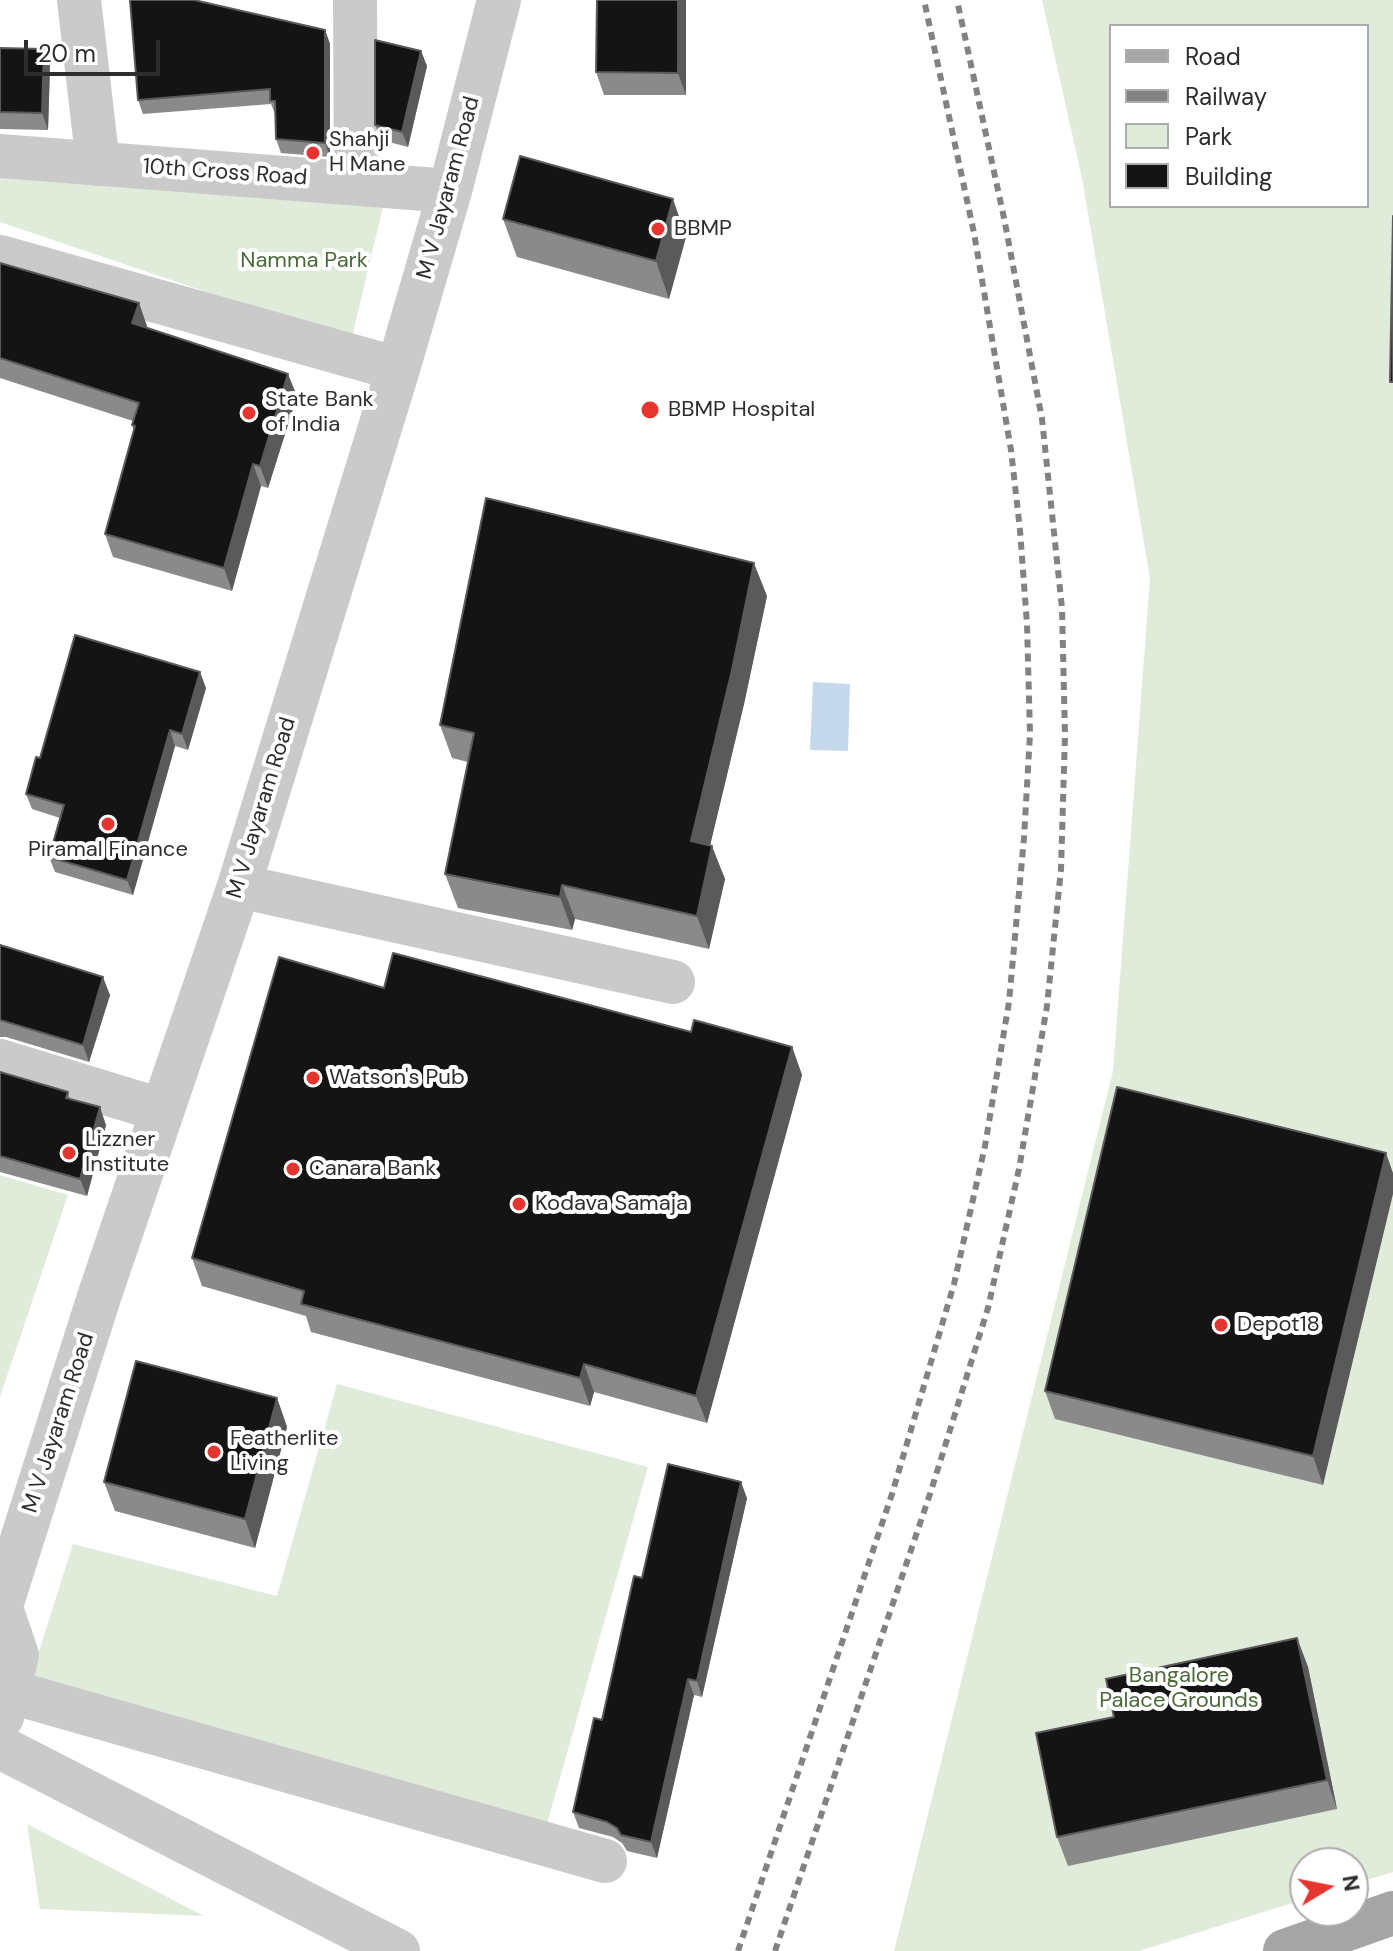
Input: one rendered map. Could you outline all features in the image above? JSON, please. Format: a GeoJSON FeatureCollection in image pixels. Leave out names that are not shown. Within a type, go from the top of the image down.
{"type":"FeatureCollection","features":[{"type":"Feature","properties":{"kind":"main road"},"geometry":{"type":"LineString","coordinates":[[1285,1951],[1393,1913]]}},
{"type":"Feature","properties":{"kind":"street"},"geometry":{"type":"LineString","coordinates":[[79,0],[98,164]]}},
{"type":"Feature","properties":{"kind":"street"},"geometry":{"type":"LineString","coordinates":[[355,0],[356,183]]}},
{"type":"Feature","properties":{"kind":"street","name":"M V Jayaram Road"},"geometry":{"type":"LineString","coordinates":[[4,1709],[17,1655],[0,1609],[99,1297],[239,886],[398,369],[450,191],[499,0]]}},
{"type":"Feature","properties":{"kind":"street","name":"10th Cross Road"},"geometry":{"type":"LineString","coordinates":[[0,156],[450,191]]}},
{"type":"Feature","properties":{"kind":"street"},"geometry":{"type":"LineString","coordinates":[[0,257],[398,369]]}},
{"type":"Feature","properties":{"kind":"street"},"geometry":{"type":"LineString","coordinates":[[239,886],[673,982]]}},
{"type":"Feature","properties":{"kind":"street"},"geometry":{"type":"LineString","coordinates":[[0,1061],[161,1110]]}},
{"type":"Feature","properties":{"kind":"street"},"geometry":{"type":"LineString","coordinates":[[4,1709],[605,1861]]}},
{"type":"Feature","properties":{"kind":"street"},"geometry":{"type":"LineString","coordinates":[[0,1747],[398,1951]]}},
{"type":"Feature","properties":{"kind":"green space","name":"Bangalore Palace Grounds"},"geometry":{"type":"Polygon","coordinates":[[[1042,0],[1393,0],[1393,1872],[1369,1879],[1369,1847],[1289,1847],[1289,1904],[1139,1951],[894,1951],[1113,1071],[1150,578],[1082,178],[1042,0]]]}},
{"type":"Feature","properties":{"kind":"green space","name":"Namma Park"},"geometry":{"type":"Polygon","coordinates":[[[0,170],[383,207],[351,341],[0,222],[0,170]]]}},
{"type":"Feature","properties":{"kind":"green space"},"geometry":{"type":"Polygon","coordinates":[[[0,1175],[68,1195],[0,1397],[0,1175]]]}},
{"type":"Feature","properties":{"kind":"green space"},"geometry":{"type":"Polygon","coordinates":[[[337,1384],[648,1467],[547,1824],[28,1686],[73,1544],[277,1596],[337,1384]]]}},
{"type":"Feature","properties":{"kind":"green space"},"geometry":{"type":"Polygon","coordinates":[[[27,1824],[204,1916],[40,1909],[27,1824]]]}},
{"type":"Feature","properties":{"kind":"water"},"geometry":{"type":"Polygon","coordinates":[[[813,682],[850,684],[848,751],[810,750],[813,682]]]}},
{"type":"Feature","properties":{"kind":"building"},"geometry":{"type":"Polygon","coordinates":[[[130,0],[194,0],[325,30],[325,143],[276,139],[275,101],[270,101],[270,89],[138,100],[130,0]]]}},
{"type":"Feature","properties":{"kind":"building"},"geometry":{"type":"Polygon","coordinates":[[[597,0],[678,0],[678,73],[596,72],[597,0]]]}},
{"type":"Feature","properties":{"kind":"building"},"geometry":{"type":"Polygon","coordinates":[[[375,40],[421,51],[402,132],[375,125],[375,40]]]}},
{"type":"Feature","properties":{"kind":"building"},"geometry":{"type":"Polygon","coordinates":[[[0,48],[44,49],[42,113],[0,112],[0,48]]]}},
{"type":"Feature","properties":{"kind":"building"},"geometry":{"type":"Polygon","coordinates":[[[520,156],[673,199],[656,261],[503,219],[520,156]]]}},
{"type":"Feature","properties":{"kind":"building"},"geometry":{"type":"Polygon","coordinates":[[[1393,216],[1393,382],[1390,382],[1393,216]]]}},
{"type":"Feature","properties":{"kind":"building"},"geometry":{"type":"Polygon","coordinates":[[[0,263],[139,303],[132,323],[288,374],[260,466],[253,464],[224,568],[105,534],[139,403],[0,358],[0,263]]]}},
{"type":"Feature","properties":{"kind":"building"},"geometry":{"type":"Polygon","coordinates":[[[486,498],[754,563],[691,841],[712,846],[697,916],[562,885],[560,897],[445,874],[474,733],[440,725],[486,498]]]}},
{"type":"Feature","properties":{"kind":"building"},"geometry":{"type":"Polygon","coordinates":[[[75,635],[200,672],[182,734],[170,730],[127,880],[49,857],[64,805],[26,794],[36,757],[40,758],[75,635]]]}},
{"type":"Feature","properties":{"kind":"building"},"geometry":{"type":"Polygon","coordinates":[[[0,945],[103,977],[83,1045],[0,1020],[0,945]]]}},
{"type":"Feature","properties":{"kind":"building"},"geometry":{"type":"Polygon","coordinates":[[[393,953],[691,1032],[694,1020],[792,1047],[696,1396],[584,1364],[580,1378],[301,1304],[304,1291],[192,1258],[279,957],[384,988],[393,953]]]}},
{"type":"Feature","properties":{"kind":"building"},"geometry":{"type":"Polygon","coordinates":[[[0,1072],[68,1092],[66,1098],[100,1107],[80,1179],[0,1156],[0,1072]]]}},
{"type":"Feature","properties":{"kind":"building"},"geometry":{"type":"Polygon","coordinates":[[[1117,1087],[1386,1153],[1313,1456],[1045,1391],[1117,1087]]]}},
{"type":"Feature","properties":{"kind":"building"},"geometry":{"type":"Polygon","coordinates":[[[136,1361],[277,1398],[245,1519],[104,1482],[136,1361]]]}},
{"type":"Feature","properties":{"kind":"building"},"geometry":{"type":"Polygon","coordinates":[[[668,1464],[741,1482],[697,1681],[688,1679],[651,1842],[621,1835],[617,1828],[607,1822],[573,1812],[594,1718],[602,1720],[634,1576],[642,1578],[668,1464]]]}},
{"type":"Feature","properties":{"kind":"building"},"geometry":{"type":"Polygon","coordinates":[[[1297,1638],[1327,1780],[1057,1837],[1036,1733],[1114,1717],[1106,1679],[1297,1638]]]}},
{"type":"Feature","properties":{"kind":"railway"},"geometry":{"type":"LineString","coordinates":[[738,1951],[892,1494],[954,1284],[985,1146],[1009,1002],[1030,734],[1020,530],[1011,450],[974,233],[924,0]]}},
{"type":"Feature","properties":{"kind":"railway"},"geometry":{"type":"LineString","coordinates":[[775,1951],[931,1491],[988,1308],[1019,1169],[1047,1006],[1061,869],[1065,735],[1062,608],[1042,419],[1004,218],[957,0]]}},
{"type":"Feature","properties":{"kind":"place","name":"Shahji H Mane"},"geometry":{"type":"Point","coordinates":[313,153]}},
{"type":"Feature","properties":{"kind":"place","name":"BBMP"},"geometry":{"type":"Point","coordinates":[658,229]}},
{"type":"Feature","properties":{"kind":"place","name":"BBMP Hospital"},"geometry":{"type":"Point","coordinates":[650,410]}},
{"type":"Feature","properties":{"kind":"place","name":"State Bank of India"},"geometry":{"type":"Point","coordinates":[249,413]}},
{"type":"Feature","properties":{"kind":"place","name":"Piramal Finance"},"geometry":{"type":"Point","coordinates":[108,824]}},
{"type":"Feature","properties":{"kind":"place","name":"Watson's Pub"},"geometry":{"type":"Point","coordinates":[313,1078]}},
{"type":"Feature","properties":{"kind":"place","name":"Lizzner Institute"},"geometry":{"type":"Point","coordinates":[69,1153]}},
{"type":"Feature","properties":{"kind":"place","name":"Canara Bank"},"geometry":{"type":"Point","coordinates":[293,1169]}},
{"type":"Feature","properties":{"kind":"place","name":"Kodava Samaja"},"geometry":{"type":"Point","coordinates":[519,1204]}},
{"type":"Feature","properties":{"kind":"place","name":"Depot18"},"geometry":{"type":"Point","coordinates":[1221,1325]}},
{"type":"Feature","properties":{"kind":"place","name":"Featherlite Living"},"geometry":{"type":"Point","coordinates":[214,1452]}}]}
